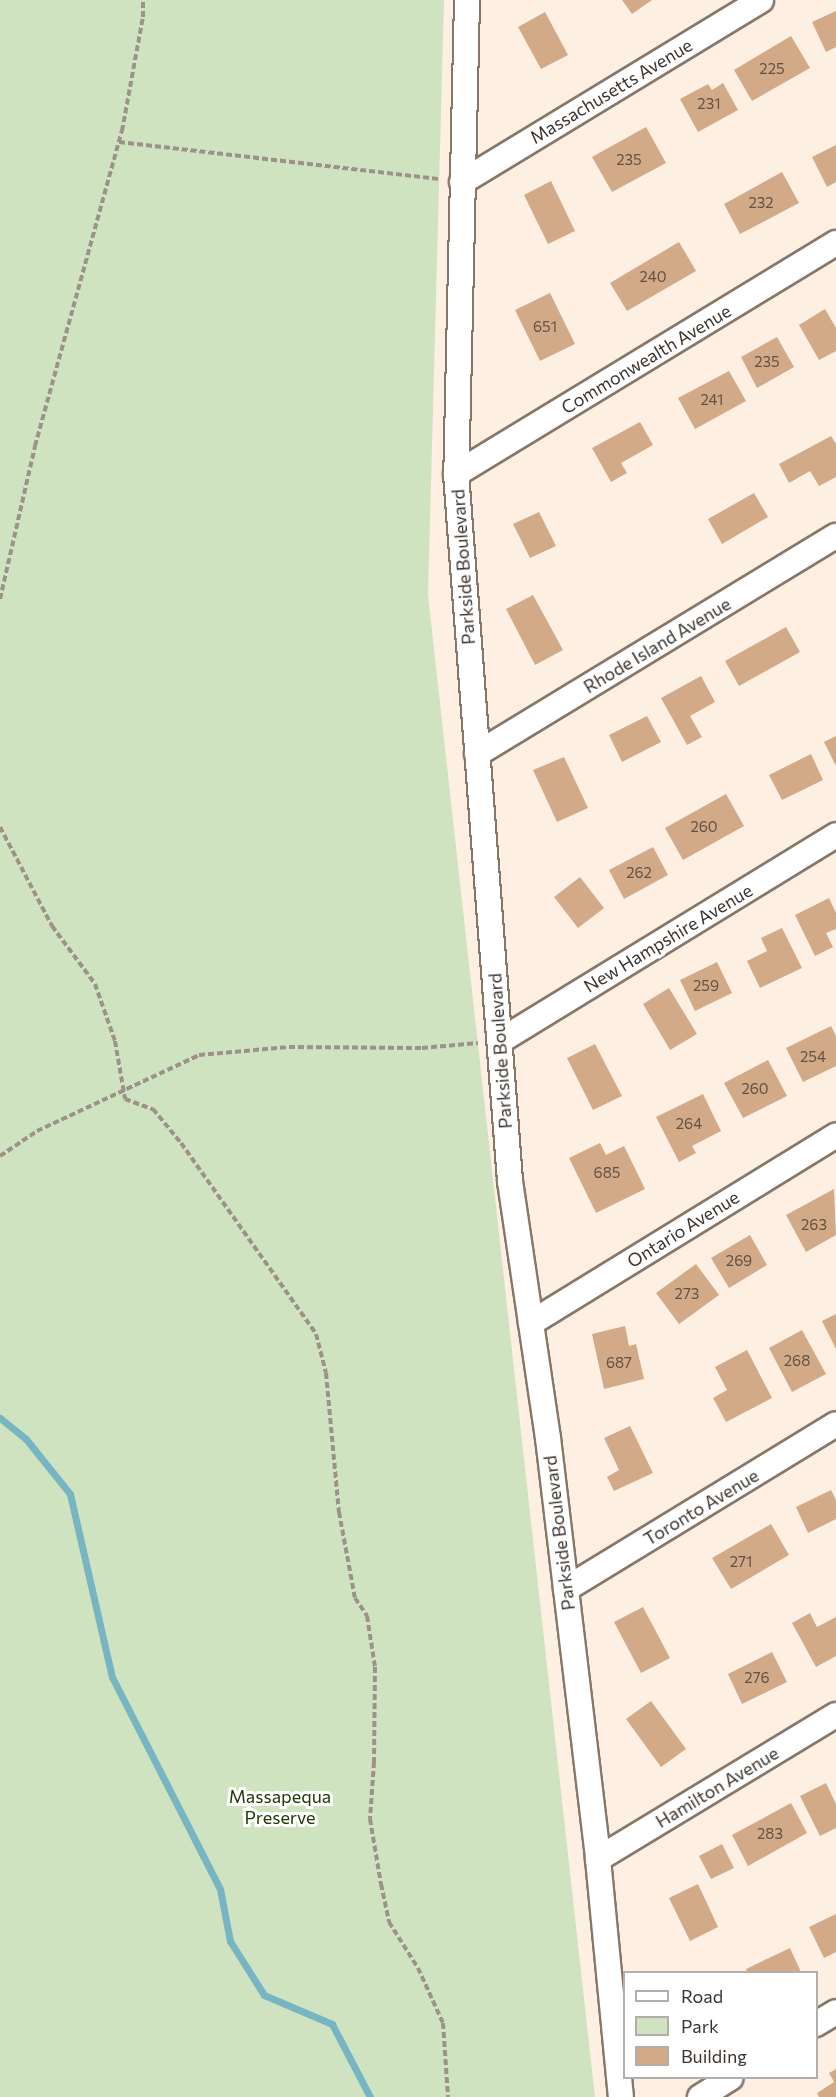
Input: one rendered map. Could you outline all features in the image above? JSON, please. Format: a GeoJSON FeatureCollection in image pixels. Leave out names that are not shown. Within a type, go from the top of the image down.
{"type":"FeatureCollection","features":[{"type":"Feature","properties":{"kind":"street","name":"Parkside Boulevard"},"geometry":{"type":"LineString","coordinates":[[467,0],[456,474],[510,1181],[566,1589],[598,1859],[621,2097]]}},
{"type":"Feature","properties":{"kind":"street","name":"Massachusetts Avenue"},"geometry":{"type":"LineString","coordinates":[[462,182],[761,0]]}},
{"type":"Feature","properties":{"kind":"street","name":"Commonwealth Avenue"},"geometry":{"type":"LineString","coordinates":[[456,474],[836,243]]}},
{"type":"Feature","properties":{"kind":"street","name":"Rhode Island Avenue"},"geometry":{"type":"LineString","coordinates":[[477,754],[836,536]]}},
{"type":"Feature","properties":{"kind":"street","name":"New Hampshire Avenue"},"geometry":{"type":"LineString","coordinates":[[500,1041],[836,836]]}},
{"type":"Feature","properties":{"kind":"street","name":"Ontario Avenue"},"geometry":{"type":"LineString","coordinates":[[531,1323],[836,1135]]}},
{"type":"Feature","properties":{"kind":"street","name":"Toronto Avenue"},"geometry":{"type":"LineString","coordinates":[[566,1589],[836,1424]]}},
{"type":"Feature","properties":{"kind":"street","name":"Hamilton Avenue"},"geometry":{"type":"LineString","coordinates":[[598,1859],[836,1715]]}},
{"type":"Feature","properties":{"kind":"street"},"geometry":{"type":"LineString","coordinates":[[818,2023],[836,2012]]}},
{"type":"Feature","properties":{"kind":"street"},"geometry":{"type":"LineString","coordinates":[[700,2097],[729,2079]]}},
{"type":"Feature","properties":{"kind":"path"},"geometry":{"type":"LineString","coordinates":[[0,599],[35,446],[119,142],[143,17],[143,0]]}},
{"type":"Feature","properties":{"kind":"path"},"geometry":{"type":"LineString","coordinates":[[119,142],[462,182]]}},
{"type":"Feature","properties":{"kind":"path"},"geometry":{"type":"LineString","coordinates":[[0,827],[52,926],[96,984],[115,1041],[125,1099],[153,1109],[181,1143],[316,1334],[326,1373],[339,1512],[355,1598],[367,1616],[375,1667],[374,1762],[370,1819],[389,1922],[418,1968],[443,2023],[448,2097]]}},
{"type":"Feature","properties":{"kind":"path"},"geometry":{"type":"LineString","coordinates":[[0,1156],[37,1131],[199,1055],[289,1047],[422,1048],[500,1041]]}},
{"type":"Feature","properties":{"kind":"green space","name":"Massapequa Preserve"},"geometry":{"type":"Polygon","coordinates":[[[0,0],[444,0],[428,595],[595,2097],[0,2097],[0,0]]]}},
{"type":"Feature","properties":{"kind":"building"},"geometry":{"type":"Polygon","coordinates":[[[622,0],[652,0],[632,14],[622,0]]]}},
{"type":"Feature","properties":{"kind":"building"},"geometry":{"type":"Polygon","coordinates":[[[836,11],[836,47],[826,52],[812,22],[836,11]]]}},
{"type":"Feature","properties":{"kind":"building"},"geometry":{"type":"Polygon","coordinates":[[[545,12],[568,55],[541,69],[518,27],[545,12]]]}},
{"type":"Feature","properties":{"kind":"building"},"geometry":{"type":"Polygon","coordinates":[[[791,36],[810,68],[752,101],[734,70],[791,36]]]}},
{"type":"Feature","properties":{"kind":"building"},"geometry":{"type":"Polygon","coordinates":[[[723,83],[738,110],[698,132],[680,99],[708,84],[712,90],[723,83]]]}},
{"type":"Feature","properties":{"kind":"building"},"geometry":{"type":"Polygon","coordinates":[[[646,127],[666,163],[612,192],[592,157],[646,127]]]}},
{"type":"Feature","properties":{"kind":"building"},"geometry":{"type":"Polygon","coordinates":[[[836,145],[836,182],[827,187],[812,157],[836,145]]]}},
{"type":"Feature","properties":{"kind":"building"},"geometry":{"type":"Polygon","coordinates":[[[782,172],[799,203],[740,234],[724,204],[782,172]]]}},
{"type":"Feature","properties":{"kind":"building"},"geometry":{"type":"Polygon","coordinates":[[[551,181],[575,231],[548,244],[524,195],[551,181]]]}},
{"type":"Feature","properties":{"kind":"building"},"geometry":{"type":"Polygon","coordinates":[[[679,242],[696,271],[627,311],[610,283],[679,242]]]}},
{"type":"Feature","properties":{"kind":"building"},"geometry":{"type":"Polygon","coordinates":[[[550,293],[575,344],[540,361],[515,310],[550,293]]]}},
{"type":"Feature","properties":{"kind":"building"},"geometry":{"type":"Polygon","coordinates":[[[825,309],[836,328],[836,351],[819,360],[799,325],[825,309]]]}},
{"type":"Feature","properties":{"kind":"building"},"geometry":{"type":"Polygon","coordinates":[[[777,337],[794,367],[757,388],[741,357],[777,337]]]}},
{"type":"Feature","properties":{"kind":"building"},"geometry":{"type":"Polygon","coordinates":[[[729,371],[746,401],[695,429],[678,398],[729,371]]]}},
{"type":"Feature","properties":{"kind":"building"},"geometry":{"type":"Polygon","coordinates":[[[640,422],[653,445],[621,463],[627,473],[611,482],[592,448],[640,422]]]}},
{"type":"Feature","properties":{"kind":"building"},"geometry":{"type":"Polygon","coordinates":[[[831,436],[836,444],[836,477],[819,486],[810,471],[789,483],[779,464],[831,436]]]}},
{"type":"Feature","properties":{"kind":"building"},"geometry":{"type":"Polygon","coordinates":[[[754,493],[768,517],[722,544],[708,519],[754,493]]]}},
{"type":"Feature","properties":{"kind":"building"},"geometry":{"type":"Polygon","coordinates":[[[539,512],[556,546],[530,558],[513,524],[539,512]]]}},
{"type":"Feature","properties":{"kind":"building"},"geometry":{"type":"Polygon","coordinates":[[[533,595],[563,650],[535,665],[506,609],[533,595]]]}},
{"type":"Feature","properties":{"kind":"building"},"geometry":{"type":"Polygon","coordinates":[[[786,627],[800,652],[739,686],[725,661],[786,627]]]}},
{"type":"Feature","properties":{"kind":"building"},"geometry":{"type":"Polygon","coordinates":[[[701,676],[715,702],[690,716],[702,737],[687,745],[661,698],[701,676]]]}},
{"type":"Feature","properties":{"kind":"building"},"geometry":{"type":"Polygon","coordinates":[[[647,716],[661,742],[622,762],[609,735],[647,716]]]}},
{"type":"Feature","properties":{"kind":"building"},"geometry":{"type":"Polygon","coordinates":[[[836,736],[836,766],[824,742],[836,736]]]}},
{"type":"Feature","properties":{"kind":"building"},"geometry":{"type":"Polygon","coordinates":[[[811,754],[823,780],[782,800],[769,775],[811,754]]]}},
{"type":"Feature","properties":{"kind":"building"},"geometry":{"type":"Polygon","coordinates":[[[564,757],[588,808],[557,822],[533,770],[564,757]]]}},
{"type":"Feature","properties":{"kind":"building"},"geometry":{"type":"Polygon","coordinates":[[[726,794],[744,826],[683,860],[665,828],[726,794]]]}},
{"type":"Feature","properties":{"kind":"building"},"geometry":{"type":"Polygon","coordinates":[[[653,847],[668,875],[624,899],[609,870],[653,847]]]}},
{"type":"Feature","properties":{"kind":"building"},"geometry":{"type":"Polygon","coordinates":[[[580,877],[604,908],[578,928],[554,897],[580,877]]]}},
{"type":"Feature","properties":{"kind":"building"},"geometry":{"type":"Polygon","coordinates":[[[829,898],[836,913],[836,929],[826,933],[833,947],[815,956],[795,915],[829,898]]]}},
{"type":"Feature","properties":{"kind":"building"},"geometry":{"type":"Polygon","coordinates":[[[782,928],[802,968],[760,988],[747,961],[767,951],[761,938],[782,928]]]}},
{"type":"Feature","properties":{"kind":"building"},"geometry":{"type":"Polygon","coordinates":[[[717,962],[732,993],[695,1011],[680,980],[717,962]]]}},
{"type":"Feature","properties":{"kind":"building"},"geometry":{"type":"Polygon","coordinates":[[[669,988],[697,1034],[670,1050],[643,1004],[669,988]]]}},
{"type":"Feature","properties":{"kind":"building"},"geometry":{"type":"Polygon","coordinates":[[[831,1026],[836,1036],[836,1066],[803,1082],[786,1048],[831,1026]]]}},
{"type":"Feature","properties":{"kind":"building"},"geometry":{"type":"Polygon","coordinates":[[[595,1044],[622,1096],[593,1110],[567,1058],[595,1044]]]}},
{"type":"Feature","properties":{"kind":"building"},"geometry":{"type":"Polygon","coordinates":[[[768,1060],[787,1096],[743,1118],[724,1083],[768,1060]]]}},
{"type":"Feature","properties":{"kind":"building"},"geometry":{"type":"Polygon","coordinates":[[[703,1094],[721,1131],[692,1146],[696,1153],[679,1162],[656,1117],[703,1094]]]}},
{"type":"Feature","properties":{"kind":"building"},"geometry":{"type":"Polygon","coordinates":[[[600,1143],[606,1155],[624,1146],[645,1189],[596,1213],[569,1158],[600,1143]]]}},
{"type":"Feature","properties":{"kind":"building"},"geometry":{"type":"Polygon","coordinates":[[[834,1189],[836,1235],[806,1252],[786,1215],[834,1189]]]}},
{"type":"Feature","properties":{"kind":"building"},"geometry":{"type":"Polygon","coordinates":[[[750,1235],[767,1265],[729,1288],[711,1258],[750,1235]]]}},
{"type":"Feature","properties":{"kind":"building"},"geometry":{"type":"Polygon","coordinates":[[[696,1264],[719,1295],[679,1324],[656,1293],[696,1264]]]}},
{"type":"Feature","properties":{"kind":"building"},"geometry":{"type":"Polygon","coordinates":[[[836,1314],[836,1349],[822,1321],[836,1314]]]}},
{"type":"Feature","properties":{"kind":"building"},"geometry":{"type":"Polygon","coordinates":[[[625,1326],[629,1346],[636,1344],[644,1379],[604,1389],[592,1334],[625,1326]]]}},
{"type":"Feature","properties":{"kind":"building"},"geometry":{"type":"Polygon","coordinates":[[[802,1330],[826,1374],[792,1392],[769,1348],[802,1330]]]}},
{"type":"Feature","properties":{"kind":"building"},"geometry":{"type":"Polygon","coordinates":[[[747,1350],[772,1398],[726,1422],[713,1398],[727,1390],[715,1367],[747,1350]]]}},
{"type":"Feature","properties":{"kind":"building"},"geometry":{"type":"Polygon","coordinates":[[[630,1426],[653,1473],[614,1491],[607,1477],[619,1470],[604,1438],[630,1426]]]}},
{"type":"Feature","properties":{"kind":"building"},"geometry":{"type":"Polygon","coordinates":[[[831,1490],[836,1500],[836,1519],[808,1533],[796,1507],[831,1490]]]}},
{"type":"Feature","properties":{"kind":"building"},"geometry":{"type":"Polygon","coordinates":[[[771,1524],[789,1555],[731,1589],[712,1558],[771,1524]]]}},
{"type":"Feature","properties":{"kind":"building"},"geometry":{"type":"Polygon","coordinates":[[[643,1607],[670,1658],[641,1673],[614,1622],[643,1607]]]}},
{"type":"Feature","properties":{"kind":"building"},"geometry":{"type":"Polygon","coordinates":[[[810,1613],[817,1627],[836,1617],[836,1656],[816,1667],[792,1623],[810,1613]]]}},
{"type":"Feature","properties":{"kind":"building"},"geometry":{"type":"Polygon","coordinates":[[[772,1652],[787,1682],[742,1704],[728,1674],[772,1652]]]}},
{"type":"Feature","properties":{"kind":"building"},"geometry":{"type":"Polygon","coordinates":[[[651,1701],[686,1749],[661,1767],[626,1719],[651,1701]]]}},
{"type":"Feature","properties":{"kind":"building"},"geometry":{"type":"Polygon","coordinates":[[[826,1783],[836,1804],[836,1828],[820,1836],[800,1796],[826,1783]]]}},
{"type":"Feature","properties":{"kind":"building"},"geometry":{"type":"Polygon","coordinates":[[[791,1803],[807,1833],[748,1866],[732,1835],[791,1803]]]}},
{"type":"Feature","properties":{"kind":"building"},"geometry":{"type":"Polygon","coordinates":[[[722,1844],[734,1868],[711,1879],[699,1856],[722,1844]]]}},
{"type":"Feature","properties":{"kind":"building"},"geometry":{"type":"Polygon","coordinates":[[[698,1884],[718,1927],[690,1941],[669,1898],[698,1884]]]}},
{"type":"Feature","properties":{"kind":"building"},"geometry":{"type":"Polygon","coordinates":[[[836,1914],[836,1952],[824,1958],[809,1927],[836,1914]]]}},
{"type":"Feature","properties":{"kind":"building"},"geometry":{"type":"Polygon","coordinates":[[[790,1948],[801,1971],[747,1971],[746,1969],[790,1948]]]}},
{"type":"Feature","properties":{"kind":"building"},"geometry":{"type":"Polygon","coordinates":[[[836,2069],[836,2097],[819,2097],[817,2093],[834,2082],[829,2073],[836,2069]]]}},
{"type":"Feature","properties":{"kind":"waterway"},"geometry":{"type":"LineString","coordinates":[[0,1418],[26,1439],[70,1494],[112,1677],[220,1889],[230,1941],[264,1995],[332,2024],[370,2097]]}}]}
